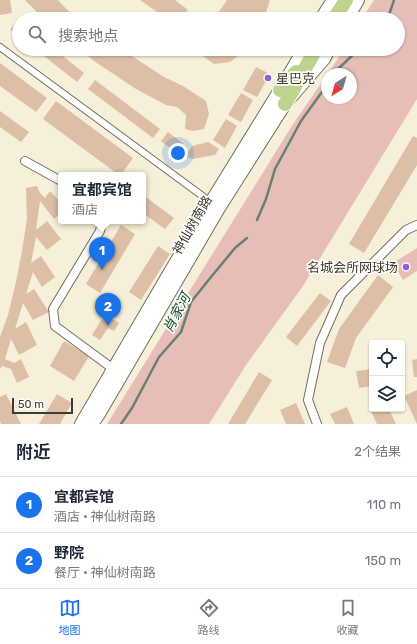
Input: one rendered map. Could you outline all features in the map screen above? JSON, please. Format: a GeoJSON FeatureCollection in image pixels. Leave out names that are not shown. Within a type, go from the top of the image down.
{"type":"FeatureCollection","features":[{"type":"Feature","properties":{"kind":"highway"},"geometry":{"type":"LineString","coordinates":[[338,12],[346,0]]}},
{"type":"Feature","properties":{"kind":"highway"},"geometry":{"type":"LineString","coordinates":[[280,90],[310,56]]}},
{"type":"Feature","properties":{"kind":"highway"},"geometry":{"type":"LineString","coordinates":[[285,104],[312,56]]}},
{"type":"Feature","properties":{"kind":"main road"},"geometry":{"type":"LineString","coordinates":[[325,12],[333,0]]}},
{"type":"Feature","properties":{"kind":"main road"},"geometry":{"type":"LineString","coordinates":[[351,12],[358,0]]}},
{"type":"Feature","properties":{"kind":"main road"},"geometry":{"type":"LineString","coordinates":[[215,205],[300,56]]}},
{"type":"Feature","properties":{"kind":"main road","name":"神仙树南路"},"geometry":{"type":"LineString","coordinates":[[92,424],[117,372],[215,205],[285,104],[326,56]]}},
{"type":"Feature","properties":{"kind":"main road"},"geometry":{"type":"LineString","coordinates":[[81,424],[117,372]]}},
{"type":"Feature","properties":{"kind":"street"},"geometry":{"type":"LineString","coordinates":[[0,47],[12,56]]}},
{"type":"Feature","properties":{"kind":"street"},"geometry":{"type":"LineString","coordinates":[[12,56],[215,205]]}},
{"type":"Feature","properties":{"kind":"street"},"geometry":{"type":"LineString","coordinates":[[25,162],[58,179]]}},
{"type":"Feature","properties":{"kind":"street"},"geometry":{"type":"LineString","coordinates":[[101,224],[100,231],[53,310],[55,326],[117,372]]}},
{"type":"Feature","properties":{"kind":"street"},"geometry":{"type":"LineString","coordinates":[[317,424],[308,400],[320,342],[341,295],[406,230],[417,225]]}},
{"type":"Feature","properties":{"kind":"shaded area"},"geometry":{"type":"Polygon","coordinates":[[[374,0],[417,0],[417,99],[303,286],[246,365],[209,424],[107,424],[293,124],[321,84],[321,104],[357,104],[357,68],[332,68],[340,56],[405,56],[405,12],[366,12],[374,0]]]}},
{"type":"Feature","properties":{"kind":"shaded area","name":"名城会所网球场"},"geometry":{"type":"Polygon","coordinates":[[[417,248],[417,271],[403,280],[393,263],[417,248]]]}},
{"type":"Feature","properties":{"kind":"building"},"geometry":{"type":"Polygon","coordinates":[[[0,0],[10,0],[12,13],[0,15],[0,0]]]}},
{"type":"Feature","properties":{"kind":"building"},"geometry":{"type":"Polygon","coordinates":[[[25,0],[58,0],[69,12],[37,12],[25,0]]]}},
{"type":"Feature","properties":{"kind":"building"},"geometry":{"type":"Polygon","coordinates":[[[140,0],[175,0],[188,10],[186,12],[157,12],[140,0]]]}},
{"type":"Feature","properties":{"kind":"building"},"geometry":{"type":"Polygon","coordinates":[[[227,0],[270,0],[266,12],[219,12],[227,0]]]}},
{"type":"Feature","properties":{"kind":"building"},"geometry":{"type":"Polygon","coordinates":[[[44,56],[63,56],[84,73],[77,82],[44,56]]]}},
{"type":"Feature","properties":{"kind":"building"},"geometry":{"type":"Polygon","coordinates":[[[88,56],[132,56],[164,77],[183,86],[206,101],[209,114],[204,129],[193,131],[185,129],[186,115],[177,107],[166,105],[136,89],[88,56]]]}},
{"type":"Feature","properties":{"kind":"building"},"geometry":{"type":"Polygon","coordinates":[[[203,56],[238,56],[230,62],[214,64],[203,56]]]}},
{"type":"Feature","properties":{"kind":"building"},"geometry":{"type":"Polygon","coordinates":[[[0,63],[47,98],[36,112],[0,86],[0,63]]]}},
{"type":"Feature","properties":{"kind":"building"},"geometry":{"type":"Polygon","coordinates":[[[256,67],[270,74],[257,97],[243,90],[256,67]]]}},
{"type":"Feature","properties":{"kind":"building"},"geometry":{"type":"Polygon","coordinates":[[[95,80],[160,129],[153,138],[88,89],[95,80]]]}},
{"type":"Feature","properties":{"kind":"building"},"geometry":{"type":"Polygon","coordinates":[[[241,93],[253,100],[241,122],[228,115],[241,93]]]}},
{"type":"Feature","properties":{"kind":"building"},"geometry":{"type":"Polygon","coordinates":[[[56,101],[133,158],[123,172],[115,172],[43,119],[56,101]]]}},
{"type":"Feature","properties":{"kind":"building"},"geometry":{"type":"Polygon","coordinates":[[[0,111],[29,132],[21,142],[0,127],[0,111]]]}},
{"type":"Feature","properties":{"kind":"building"},"geometry":{"type":"Polygon","coordinates":[[[226,119],[237,126],[225,148],[213,140],[226,119]]]}},
{"type":"Feature","properties":{"kind":"building"},"geometry":{"type":"Polygon","coordinates":[[[168,132],[184,144],[177,153],[161,141],[168,132]]]}},
{"type":"Feature","properties":{"kind":"building"},"geometry":{"type":"Polygon","coordinates":[[[413,136],[417,138],[417,165],[364,253],[349,244],[413,136]]]}},
{"type":"Feature","properties":{"kind":"building"},"geometry":{"type":"Polygon","coordinates":[[[208,142],[219,149],[215,155],[192,159],[185,157],[192,146],[208,142]]]}},
{"type":"Feature","properties":{"kind":"building"},"geometry":{"type":"Polygon","coordinates":[[[37,186],[40,193],[45,198],[50,191],[58,200],[58,216],[54,219],[40,201],[36,230],[47,221],[61,239],[47,250],[36,237],[31,263],[41,256],[55,277],[42,287],[33,272],[26,294],[34,289],[49,312],[33,320],[23,303],[15,329],[26,322],[37,345],[19,355],[11,339],[5,359],[14,363],[21,359],[29,377],[17,383],[11,369],[2,366],[0,369],[0,337],[8,315],[22,251],[27,219],[26,188],[37,186]]]}},
{"type":"Feature","properties":{"kind":"building"},"geometry":{"type":"Polygon","coordinates":[[[146,197],[174,218],[165,229],[146,215],[146,197]]]}},
{"type":"Feature","properties":{"kind":"building"},"geometry":{"type":"Polygon","coordinates":[[[121,225],[135,234],[100,293],[86,284],[121,225]]]}},
{"type":"Feature","properties":{"kind":"building"},"geometry":{"type":"Polygon","coordinates":[[[158,246],[170,254],[141,300],[129,292],[158,246]]]}},
{"type":"Feature","properties":{"kind":"building"},"geometry":{"type":"Polygon","coordinates":[[[378,275],[393,287],[356,338],[345,368],[327,362],[339,329],[378,275]]]}},
{"type":"Feature","properties":{"kind":"building"},"geometry":{"type":"Polygon","coordinates":[[[320,293],[331,301],[297,346],[286,337],[320,293]]]}},
{"type":"Feature","properties":{"kind":"building"},"geometry":{"type":"Polygon","coordinates":[[[105,314],[119,323],[114,331],[108,328],[100,340],[92,335],[105,314]]]}},
{"type":"Feature","properties":{"kind":"building"},"geometry":{"type":"Polygon","coordinates":[[[64,341],[89,356],[74,381],[50,366],[64,341]]]}},
{"type":"Feature","properties":{"kind":"building"},"geometry":{"type":"Polygon","coordinates":[[[417,359],[417,377],[414,377],[412,360],[417,359]]]}},
{"type":"Feature","properties":{"kind":"building"},"geometry":{"type":"Polygon","coordinates":[[[369,369],[369,386],[359,388],[356,371],[369,369]]]}},
{"type":"Feature","properties":{"kind":"building"},"geometry":{"type":"Polygon","coordinates":[[[259,372],[272,380],[245,424],[228,424],[259,372]]]}},
{"type":"Feature","properties":{"kind":"building"},"geometry":{"type":"Polygon","coordinates":[[[417,390],[417,424],[405,398],[405,396],[417,390]]]}},
{"type":"Feature","properties":{"kind":"building"},"geometry":{"type":"Polygon","coordinates":[[[6,394],[21,424],[1,424],[0,397],[6,394]]]}},
{"type":"Feature","properties":{"kind":"building"},"geometry":{"type":"Polygon","coordinates":[[[57,394],[72,403],[60,424],[39,424],[57,394]]]}},
{"type":"Feature","properties":{"kind":"building"},"geometry":{"type":"Polygon","coordinates":[[[296,403],[305,424],[286,424],[280,410],[296,403]]]}},
{"type":"Feature","properties":{"kind":"building"},"geometry":{"type":"Polygon","coordinates":[[[347,407],[354,424],[335,424],[330,414],[347,407]]]}},
{"type":"Feature","properties":{"kind":"building"},"geometry":{"type":"Polygon","coordinates":[[[371,412],[390,412],[396,424],[377,424],[371,412]]]}},
{"type":"Feature","properties":{"kind":"waterway","name":"肖家河"},"geometry":{"type":"LineString","coordinates":[[390,12],[394,0]]}},
{"type":"Feature","properties":{"kind":"waterway","name":"肖家河"},"geometry":{"type":"LineString","coordinates":[[339,68],[352,56]]}},
{"type":"Feature","properties":{"kind":"waterway","name":"肖家河"},"geometry":{"type":"LineString","coordinates":[[257,220],[266,199],[275,169],[301,121],[321,93]]}},
{"type":"Feature","properties":{"kind":"waterway","name":"肖家河"},"geometry":{"type":"LineString","coordinates":[[121,424],[132,408],[159,357],[181,332],[191,302],[235,248],[247,238]]}},
{"type":"Feature","properties":{"kind":"place","name":"星巴克"},"geometry":{"type":"Point","coordinates":[268,78]}},
{"type":"Feature","properties":{"kind":"place","name":"名城会所网球场"},"geometry":{"type":"Point","coordinates":[406,267]}},
{"type":"Feature","properties":{"kind":"place","name":"宜都宾馆"},"geometry":{"type":"Point","coordinates":[102,270]}},
{"type":"Feature","properties":{"kind":"place","name":"野院"},"geometry":{"type":"Point","coordinates":[108,326]}}]}
